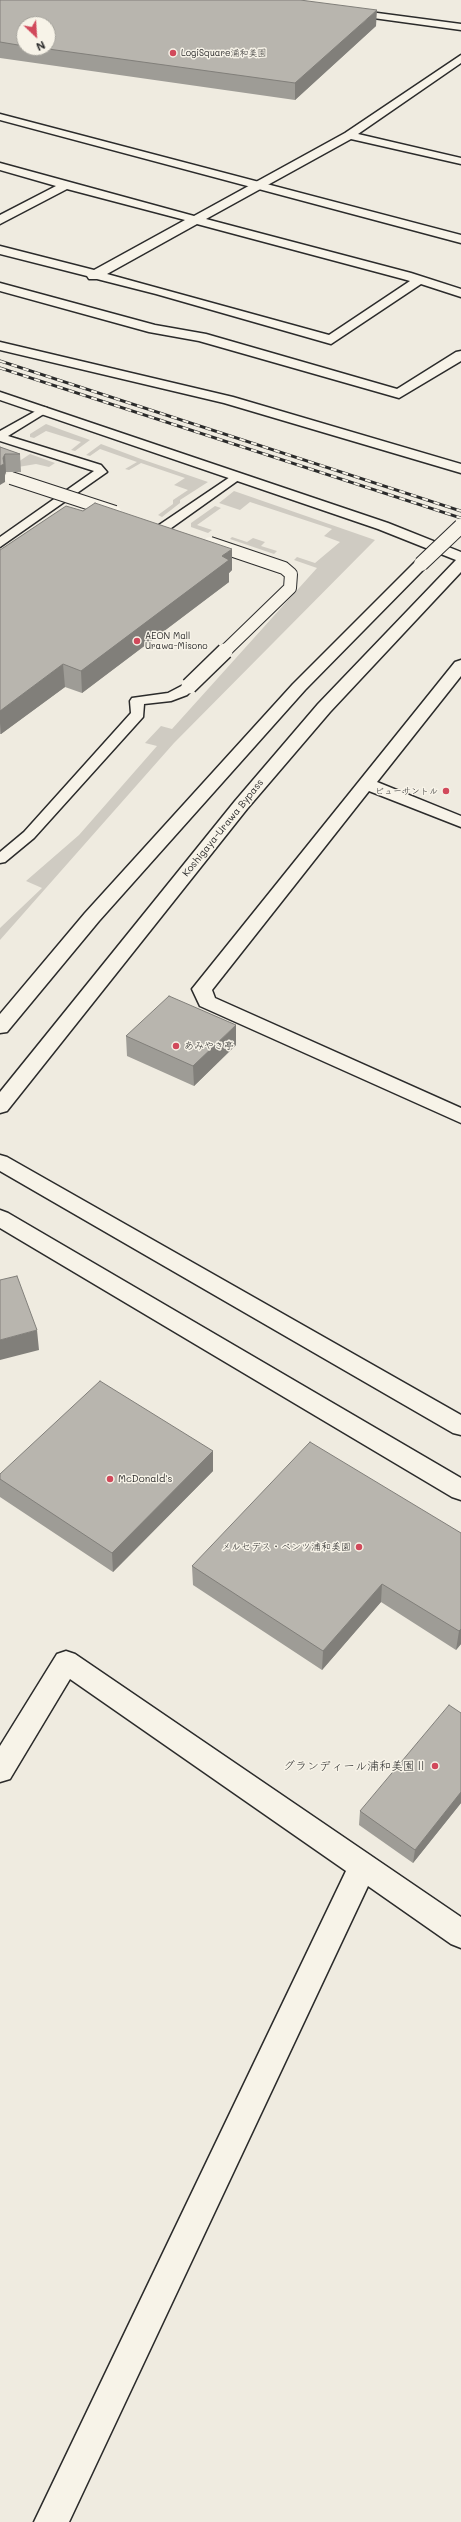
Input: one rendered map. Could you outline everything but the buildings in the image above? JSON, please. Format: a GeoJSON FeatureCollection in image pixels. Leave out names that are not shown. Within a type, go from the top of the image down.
{"type":"FeatureCollection","features":[{"type":"Feature","properties":{"kind":"main road"},"geometry":{"type":"LineString","coordinates":[[338,11],[461,28]]}},
{"type":"Feature","properties":{"kind":"main road"},"geometry":{"type":"LineString","coordinates":[[93,276],[349,136],[461,58]]}},
{"type":"Feature","properties":{"kind":"main road"},"geometry":{"type":"LineString","coordinates":[[0,107],[197,157]]}},
{"type":"Feature","properties":{"kind":"main road"},"geometry":{"type":"LineString","coordinates":[[0,117],[256,186],[461,239]]}},
{"type":"Feature","properties":{"kind":"main road"},"geometry":{"type":"LineString","coordinates":[[349,136],[461,161]]}},
{"type":"Feature","properties":{"kind":"main road"},"geometry":{"type":"LineString","coordinates":[[0,166],[407,276],[418,281],[461,293]]}},
{"type":"Feature","properties":{"kind":"main road"},"geometry":{"type":"LineString","coordinates":[[259,172],[293,181]]}},
{"type":"Feature","properties":{"kind":"main road"},"geometry":{"type":"LineString","coordinates":[[0,220],[66,185]]}},
{"type":"Feature","properties":{"kind":"main road"},"geometry":{"type":"LineString","coordinates":[[0,250],[93,276],[160,291],[331,340],[418,281]]}},
{"type":"Feature","properties":{"kind":"main road"},"geometry":{"type":"LineString","coordinates":[[0,287],[154,329],[201,337],[399,394],[461,355]]}},
{"type":"Feature","properties":{"kind":"main road"},"geometry":{"type":"LineString","coordinates":[[0,346],[228,400],[461,469]]}},
{"type":"Feature","properties":{"kind":"main road"},"geometry":{"type":"LineString","coordinates":[[0,396],[383,526],[461,557]]}},
{"type":"Feature","properties":{"kind":"main road"},"geometry":{"type":"LineString","coordinates":[[0,1028],[92,917],[299,687],[421,564],[461,526]]}},
{"type":"Feature","properties":{"kind":"main road","name":"Koshigaya-Urawa Bypass"},"geometry":{"type":"LineString","coordinates":[[0,1106],[241,805],[324,708],[455,568]]}},
{"type":"Feature","properties":{"kind":"main road"},"geometry":{"type":"LineString","coordinates":[[461,665],[202,989],[207,1002],[461,1116]]}},
{"type":"Feature","properties":{"kind":"main road"},"geometry":{"type":"LineString","coordinates":[[366,784],[461,822]]}},
{"type":"Feature","properties":{"kind":"main road"},"geometry":{"type":"LineString","coordinates":[[0,1162],[461,1426]]}},
{"type":"Feature","properties":{"kind":"main road"},"geometry":{"type":"LineString","coordinates":[[0,1218],[461,1490]]}},
{"type":"Feature","properties":{"kind":"main road"},"geometry":{"type":"LineString","coordinates":[[0,1770],[66,1662],[461,1934]]}},
{"type":"Feature","properties":{"kind":"main road"},"geometry":{"type":"LineString","coordinates":[[51,2522],[362,1866]]}},
{"type":"Feature","properties":{"kind":"lane"},"geometry":{"type":"LineString","coordinates":[[0,436],[42,410]]}},
{"type":"Feature","properties":{"kind":"lane"},"geometry":{"type":"LineString","coordinates":[[0,436],[97,467],[101,472],[0,543]]}},
{"type":"Feature","properties":{"kind":"lane"},"geometry":{"type":"LineString","coordinates":[[163,528],[236,477]]}},
{"type":"Feature","properties":{"kind":"lane"},"geometry":{"type":"LineString","coordinates":[[11,478],[125,516]]}},
{"type":"Feature","properties":{"kind":"lane"},"geometry":{"type":"LineString","coordinates":[[148,523],[178,533]]}},
{"type":"Feature","properties":{"kind":"lane"},"geometry":{"type":"LineString","coordinates":[[0,859],[29,835],[138,714],[137,701],[171,697],[182,692],[290,588],[292,582],[291,574],[284,568],[201,540]]}},
{"type":"Feature","properties":{"kind":"shaded area"},"geometry":{"type":"Polygon","coordinates":[[[46,424],[90,440],[75,451],[71,450],[81,442],[46,431],[34,438],[30,437],[30,434],[46,424]]]}},
{"type":"Feature","properties":{"kind":"shaded area"},"geometry":{"type":"Polygon","coordinates":[[[101,444],[208,482],[180,500],[180,503],[162,517],[158,515],[173,504],[173,500],[188,490],[174,485],[185,478],[141,463],[129,470],[125,469],[137,462],[100,449],[90,456],[86,455],[101,444]]]}},
{"type":"Feature","properties":{"kind":"shaded area"},"geometry":{"type":"Polygon","coordinates":[[[30,454],[55,463],[49,467],[36,464],[18,467],[18,462],[30,454]]]}},
{"type":"Feature","properties":{"kind":"shaded area"},"geometry":{"type":"Polygon","coordinates":[[[234,491],[375,540],[174,743],[0,940],[0,928],[42,888],[26,881],[79,835],[157,746],[145,743],[161,726],[172,729],[317,568],[294,560],[297,557],[315,563],[340,542],[324,536],[332,529],[250,502],[240,510],[219,503],[234,491]]]}},
{"type":"Feature","properties":{"kind":"shaded area"},"geometry":{"type":"Polygon","coordinates":[[[215,506],[221,508],[197,525],[212,530],[208,533],[191,527],[191,523],[215,506]]]}},
{"type":"Feature","properties":{"kind":"shaded area"},"geometry":{"type":"Polygon","coordinates":[[[232,537],[247,542],[253,538],[265,542],[261,546],[277,551],[274,554],[230,539],[232,537]]]}},
{"type":"Feature","properties":{"kind":"railway"},"geometry":{"type":"LineString","coordinates":[[0,361],[461,511]]}},
{"type":"Feature","properties":{"kind":"railway"},"geometry":{"type":"LineString","coordinates":[[0,368],[461,518]]}},
{"type":"Feature","properties":{"kind":"place","name":"LogiSquare浦和美園"},"geometry":{"type":"Point","coordinates":[173,53]}},
{"type":"Feature","properties":{"kind":"place","name":"AEON Mall Urawa-Misono"},"geometry":{"type":"Point","coordinates":[137,641]}},
{"type":"Feature","properties":{"kind":"place","name":"ビューサントル"},"geometry":{"type":"Point","coordinates":[446,791]}},
{"type":"Feature","properties":{"kind":"place","name":"あみやき亭"},"geometry":{"type":"Point","coordinates":[176,1046]}},
{"type":"Feature","properties":{"kind":"place","name":"McDonald's"},"geometry":{"type":"Point","coordinates":[110,1479]}},
{"type":"Feature","properties":{"kind":"place","name":"メルセデス・ベンツ浦和美園"},"geometry":{"type":"Point","coordinates":[359,1547]}},
{"type":"Feature","properties":{"kind":"place","name":"グランディール浦和美園Ⅱ"},"geometry":{"type":"Point","coordinates":[435,1766]}}]}
